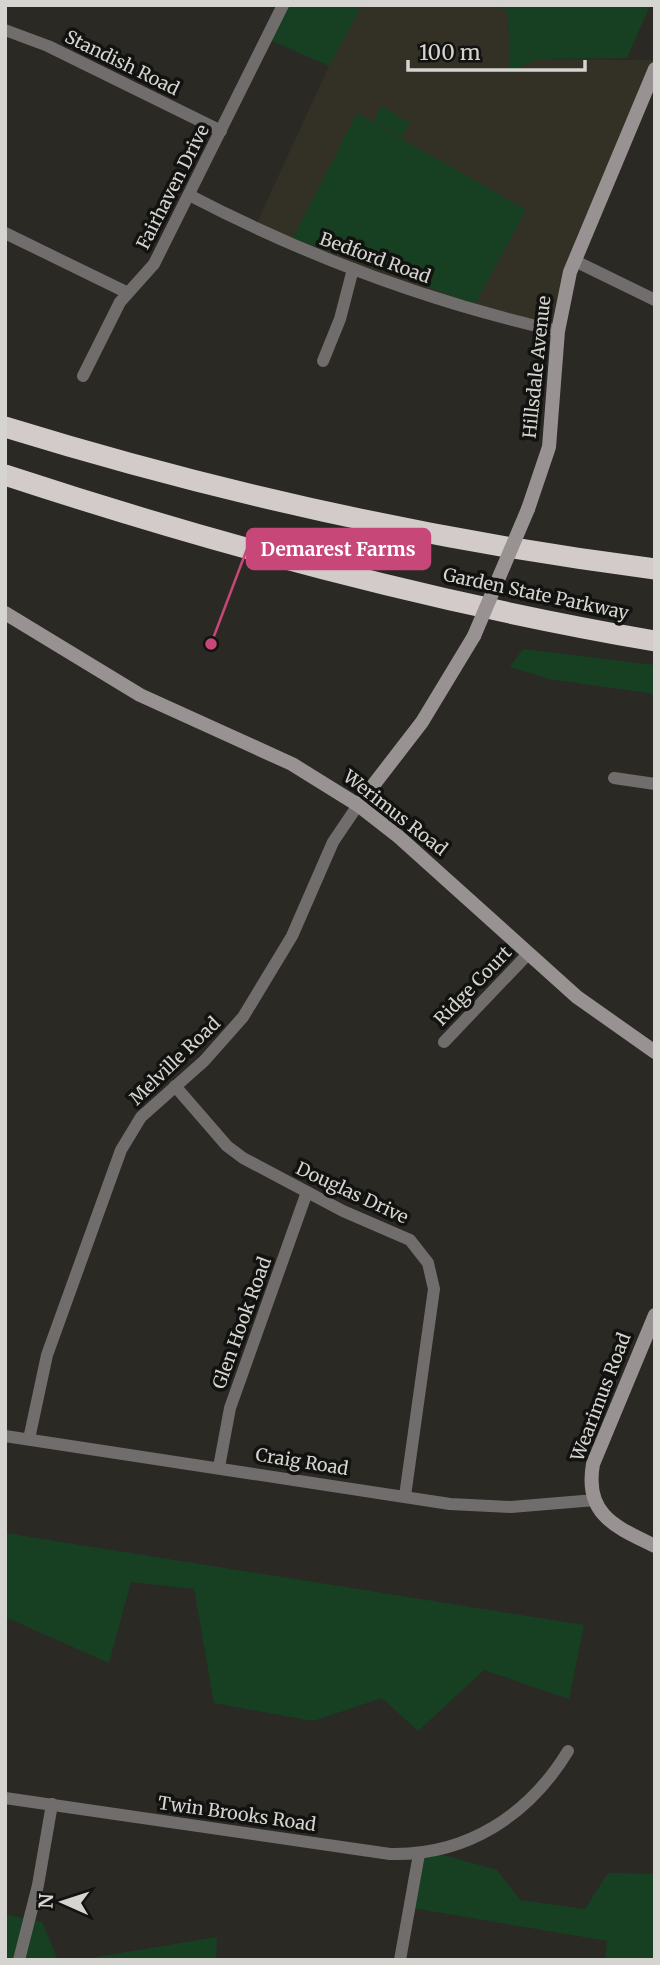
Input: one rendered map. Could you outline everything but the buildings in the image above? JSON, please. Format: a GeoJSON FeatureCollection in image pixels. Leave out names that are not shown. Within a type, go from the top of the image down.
{"type":"FeatureCollection","features":[{"type":"Feature","properties":{"kind":"highway"},"geometry":{"type":"LineString","coordinates":[[5,427],[160,471],[312,507],[479,541],[655,569]]}},
{"type":"Feature","properties":{"kind":"highway","name":"Garden State Parkway"},"geometry":{"type":"LineString","coordinates":[[5,475],[170,527],[337,573],[538,619],[655,640]]}},
{"type":"Feature","properties":{"kind":"street","name":"Fairhaven Drive"},"geometry":{"type":"LineString","coordinates":[[83,376],[126,292],[154,264],[283,5]]}},
{"type":"Feature","properties":{"kind":"street","name":"Standish Road"},"geometry":{"type":"LineString","coordinates":[[5,30],[48,46],[221,131]]}},
{"type":"Feature","properties":{"kind":"street","name":"Hillsdale Avenue"},"geometry":{"type":"LineString","coordinates":[[358,805],[422,722],[474,636],[528,509],[549,447],[562,300],[575,261],[655,69]]}},
{"type":"Feature","properties":{"kind":"street","name":"Bedford Road"},"geometry":{"type":"LineString","coordinates":[[189,195],[267,235],[353,269],[490,315],[558,331]]}},
{"type":"Feature","properties":{"kind":"street"},"geometry":{"type":"LineString","coordinates":[[5,233],[126,292]]}},
{"type":"Feature","properties":{"kind":"street"},"geometry":{"type":"LineString","coordinates":[[575,261],[655,300]]}},
{"type":"Feature","properties":{"kind":"street"},"geometry":{"type":"LineString","coordinates":[[323,360],[340,319],[353,269]]}},
{"type":"Feature","properties":{"kind":"street","name":"Werimus Road"},"geometry":{"type":"LineString","coordinates":[[5,613],[139,695],[292,764],[358,805],[400,836],[577,997],[655,1052]]}},
{"type":"Feature","properties":{"kind":"street"},"geometry":{"type":"LineString","coordinates":[[614,778],[655,783]]}},
{"type":"Feature","properties":{"kind":"street","name":"Melville Road"},"geometry":{"type":"LineString","coordinates":[[29,1439],[47,1356],[121,1150],[141,1118],[225,1040],[260,992],[292,936],[333,842],[358,805]]}},
{"type":"Feature","properties":{"kind":"street","name":"Ridge Court"},"geometry":{"type":"LineString","coordinates":[[444,1042],[528,954]]}},
{"type":"Feature","properties":{"kind":"street","name":"Douglas Drive"},"geometry":{"type":"LineString","coordinates":[[175,1086],[228,1146],[243,1158],[307,1192],[410,1240],[429,1263],[434,1289],[405,1496]]}},
{"type":"Feature","properties":{"kind":"street","name":"Glen Hook Road"},"geometry":{"type":"LineString","coordinates":[[219,1467],[230,1408],[307,1192]]}},
{"type":"Feature","properties":{"kind":"street","name":"Wearimus Road"},"geometry":{"type":"LineString","coordinates":[[595,1500],[592,1488],[593,1464],[655,1315]]}},
{"type":"Feature","properties":{"kind":"street","name":"Craig Road"},"geometry":{"type":"LineString","coordinates":[[5,1436],[483,1507],[595,1500]]}},
{"type":"Feature","properties":{"kind":"street"},"geometry":{"type":"LineString","coordinates":[[595,1500],[607,1520],[617,1528],[655,1546]]}},
{"type":"Feature","properties":{"kind":"street","name":"Twin Brooks Road"},"geometry":{"type":"LineString","coordinates":[[5,1798],[382,1853],[419,1854],[464,1844],[504,1822],[558,1766],[568,1751]]}},
{"type":"Feature","properties":{"kind":"street"},"geometry":{"type":"LineString","coordinates":[[19,1960],[38,1885],[52,1804]]}},
{"type":"Feature","properties":{"kind":"street"},"geometry":{"type":"LineString","coordinates":[[400,1960],[419,1854]]}},
{"type":"Feature","properties":{"kind":"shaded area"},"geometry":{"type":"Polygon","coordinates":[[[362,5],[496,5],[508,12],[511,72],[537,59],[655,60],[655,69],[570,272],[558,331],[490,315],[254,229],[329,66],[362,5]]]}},
{"type":"Feature","properties":{"kind":"green space"},"geometry":{"type":"Polygon","coordinates":[[[282,5],[362,5],[329,66],[265,38],[282,5]]]}},
{"type":"Feature","properties":{"kind":"green space"},"geometry":{"type":"Polygon","coordinates":[[[496,5],[650,5],[627,58],[537,59],[510,72],[508,12],[496,5]]]}},
{"type":"Feature","properties":{"kind":"green space"},"geometry":{"type":"Polygon","coordinates":[[[382,106],[410,123],[402,137],[373,121],[382,106]]]}},
{"type":"Feature","properties":{"kind":"green space"},"geometry":{"type":"Polygon","coordinates":[[[357,113],[526,210],[475,304],[293,238],[357,113]]]}},
{"type":"Feature","properties":{"kind":"green space"},"geometry":{"type":"Polygon","coordinates":[[[523,649],[655,665],[655,694],[549,679],[510,667],[523,649]]]}},
{"type":"Feature","properties":{"kind":"green space"},"geometry":{"type":"Polygon","coordinates":[[[5,1533],[584,1625],[569,1699],[484,1670],[418,1731],[382,1698],[313,1721],[214,1703],[194,1589],[131,1582],[109,1663],[5,1617],[5,1533]]]}},
{"type":"Feature","properties":{"kind":"green space"},"geometry":{"type":"Polygon","coordinates":[[[415,1847],[497,1870],[520,1900],[585,1909],[608,1873],[655,1874],[655,1960],[605,1960],[607,1941],[407,1907],[415,1847]]]}},
{"type":"Feature","properties":{"kind":"green space"},"geometry":{"type":"Polygon","coordinates":[[[5,1914],[42,1922],[58,1960],[5,1960],[5,1914]]]}},
{"type":"Feature","properties":{"kind":"green space"},"geometry":{"type":"Polygon","coordinates":[[[217,1937],[216,1960],[79,1960],[217,1937]]]}},
{"type":"Feature","properties":{"kind":"place","name":"Demarest Farms"},"geometry":{"type":"Point","coordinates":[211,644]}}]}
